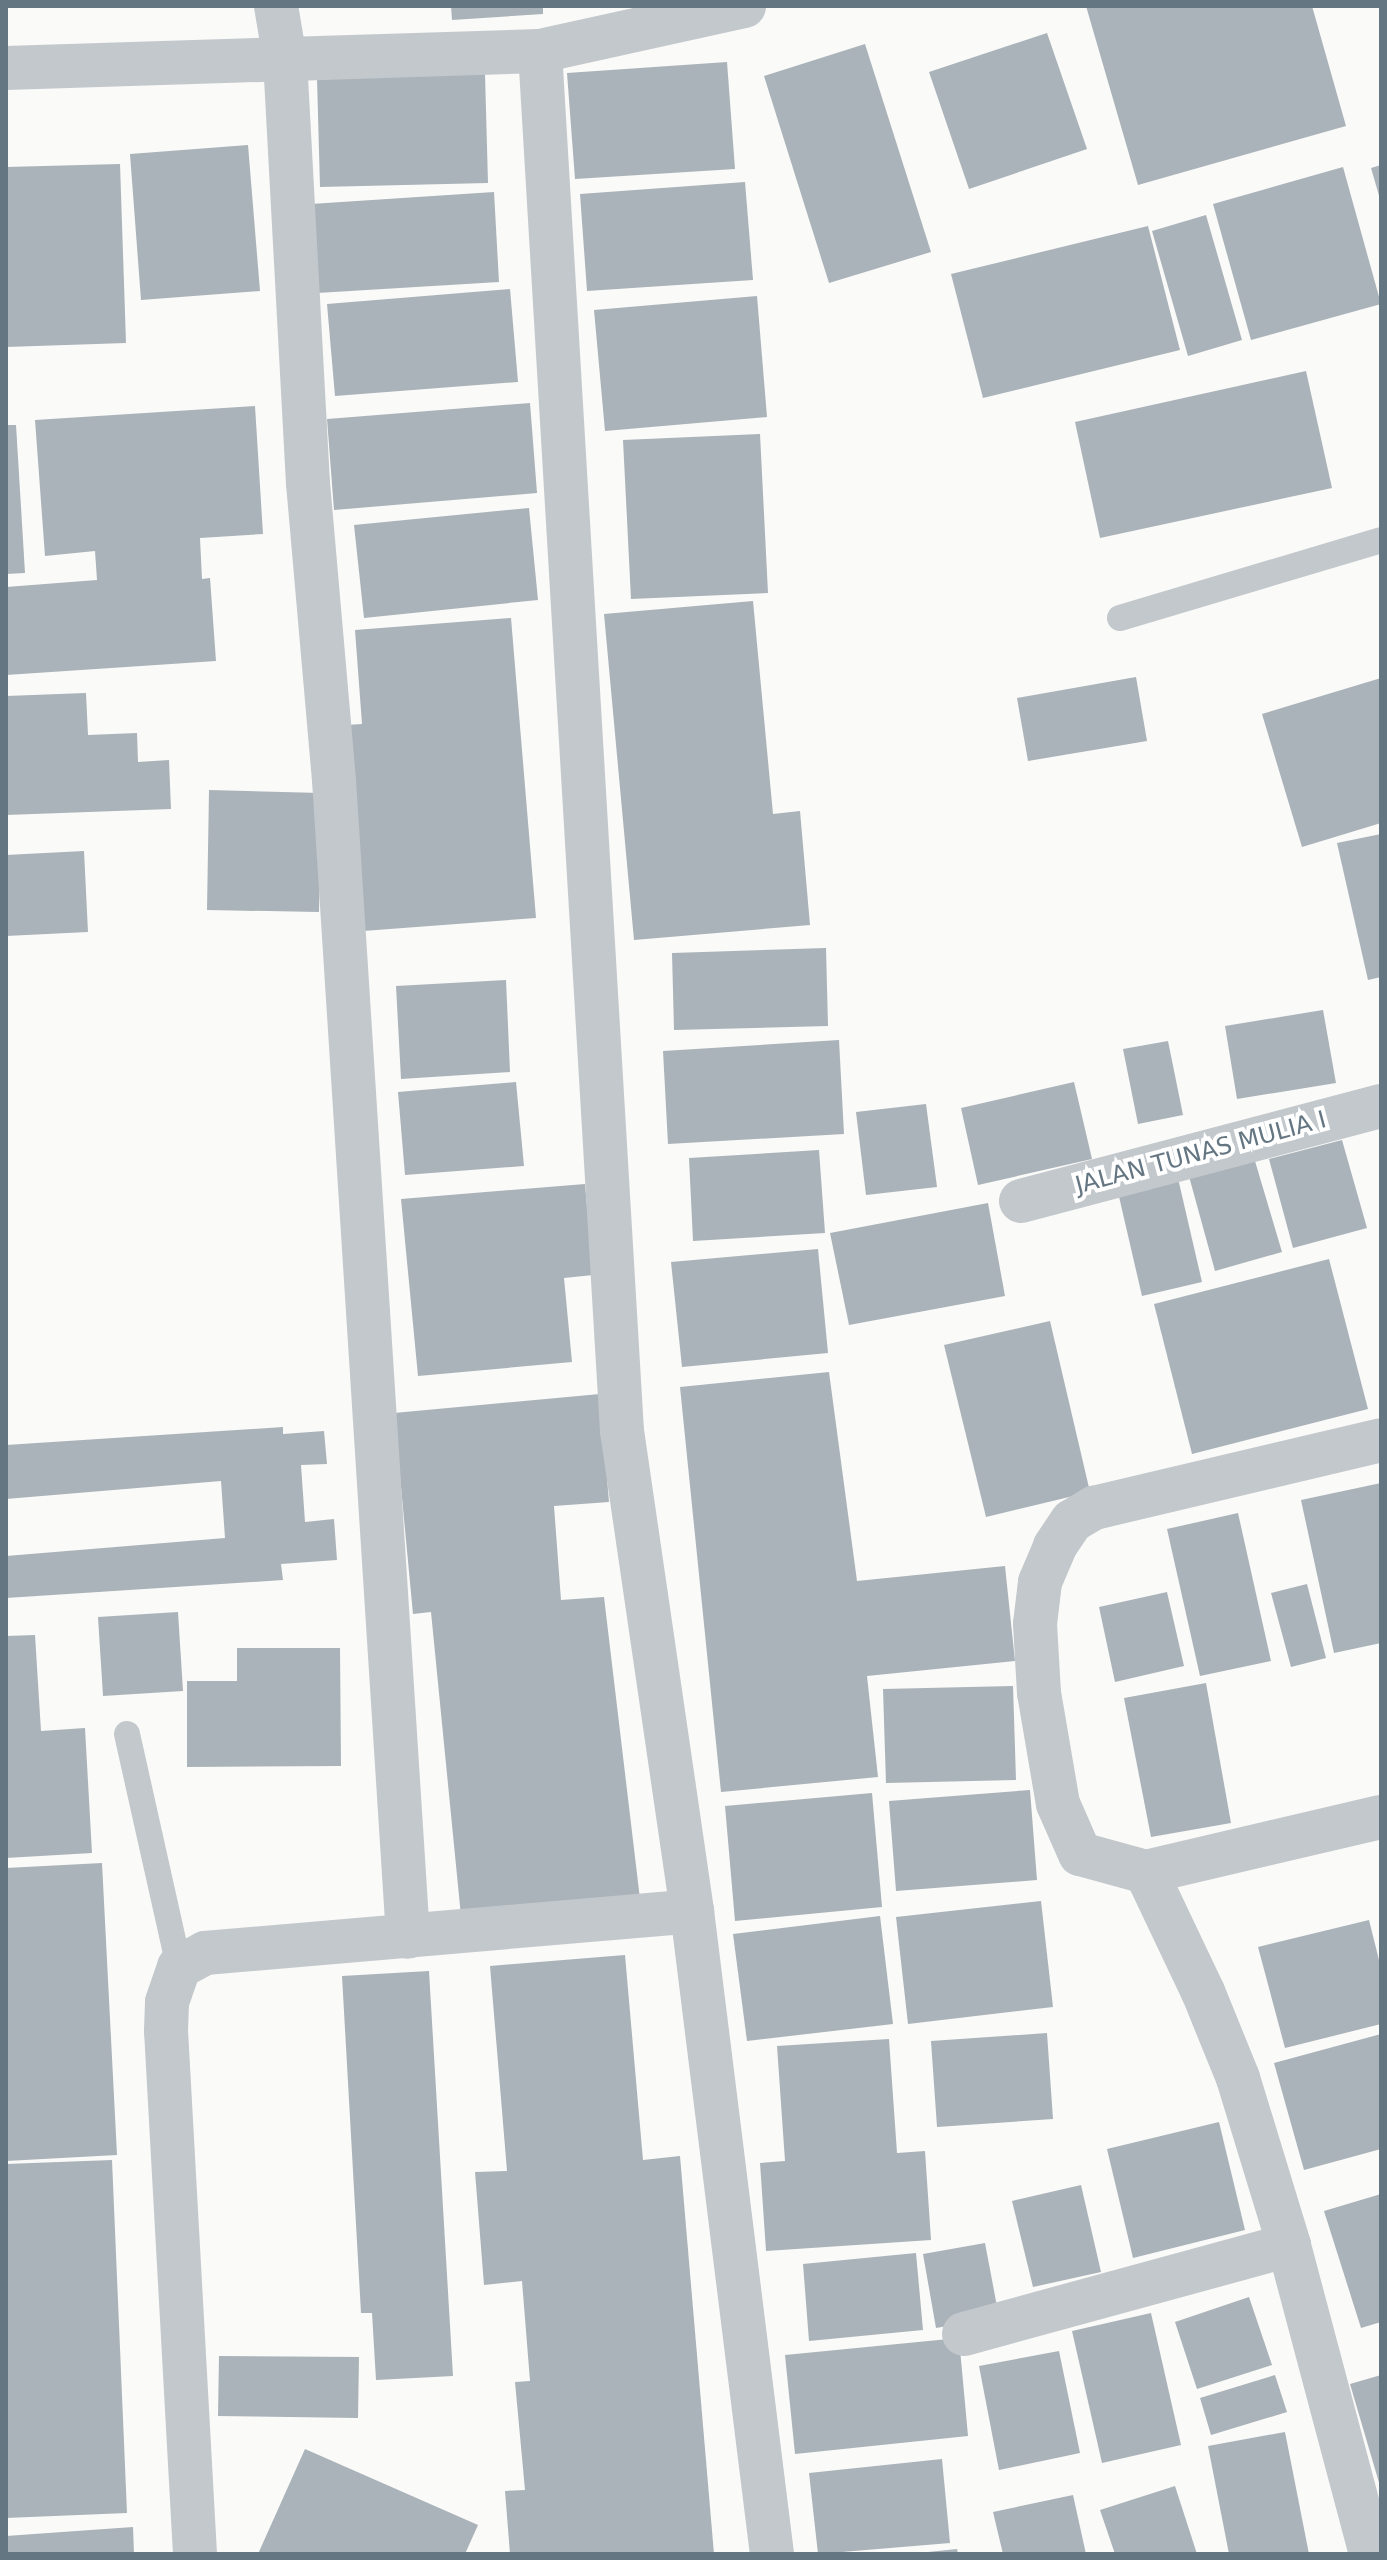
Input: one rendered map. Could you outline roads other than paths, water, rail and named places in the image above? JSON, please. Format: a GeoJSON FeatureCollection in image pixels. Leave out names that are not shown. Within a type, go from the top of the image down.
{"type":"FeatureCollection","features":[{"type":"Feature","properties":{"kind":"street"},"geometry":{"type":"LineString","coordinates":[[276,6],[285,59],[308,483],[334,780],[408,1937]]}},
{"type":"Feature","properties":{"kind":"street"},"geometry":{"type":"LineString","coordinates":[[6,68],[540,51],[744,6]]}},
{"type":"Feature","properties":{"kind":"street"},"geometry":{"type":"LineString","coordinates":[[540,51],[622,1431],[692,1911],[772,2554]]}},
{"type":"Feature","properties":{"kind":"street","name":"JALAN TUNAS MULIA I"},"geometry":{"type":"LineString","coordinates":[[1021,1201],[1381,1106]]}},
{"type":"Feature","properties":{"kind":"street"},"geometry":{"type":"LineString","coordinates":[[1381,1440],[1118,1498],[1072,1521],[1055,1546],[1040,1582],[1035,1624],[1040,1708],[1058,1804],[1080,1854],[1146,1872],[1381,1817]]}},
{"type":"Feature","properties":{"kind":"street"},"geometry":{"type":"LineString","coordinates":[[1146,1872],[1238,2078],[1289,2245],[1371,2554]]}},
{"type":"Feature","properties":{"kind":"street"},"geometry":{"type":"LineString","coordinates":[[195,2554],[166,2031],[167,2002],[179,1967],[205,1953],[692,1911]]}},
{"type":"Feature","properties":{"kind":"street"},"geometry":{"type":"LineString","coordinates":[[964,2334],[1289,2245]]}},
{"type":"Feature","properties":{"kind":"lane"},"geometry":{"type":"LineString","coordinates":[[1120,618],[1381,540]]}},
{"type":"Feature","properties":{"kind":"lane"},"geometry":{"type":"LineString","coordinates":[[127,1734],[179,1967]]}}]}
